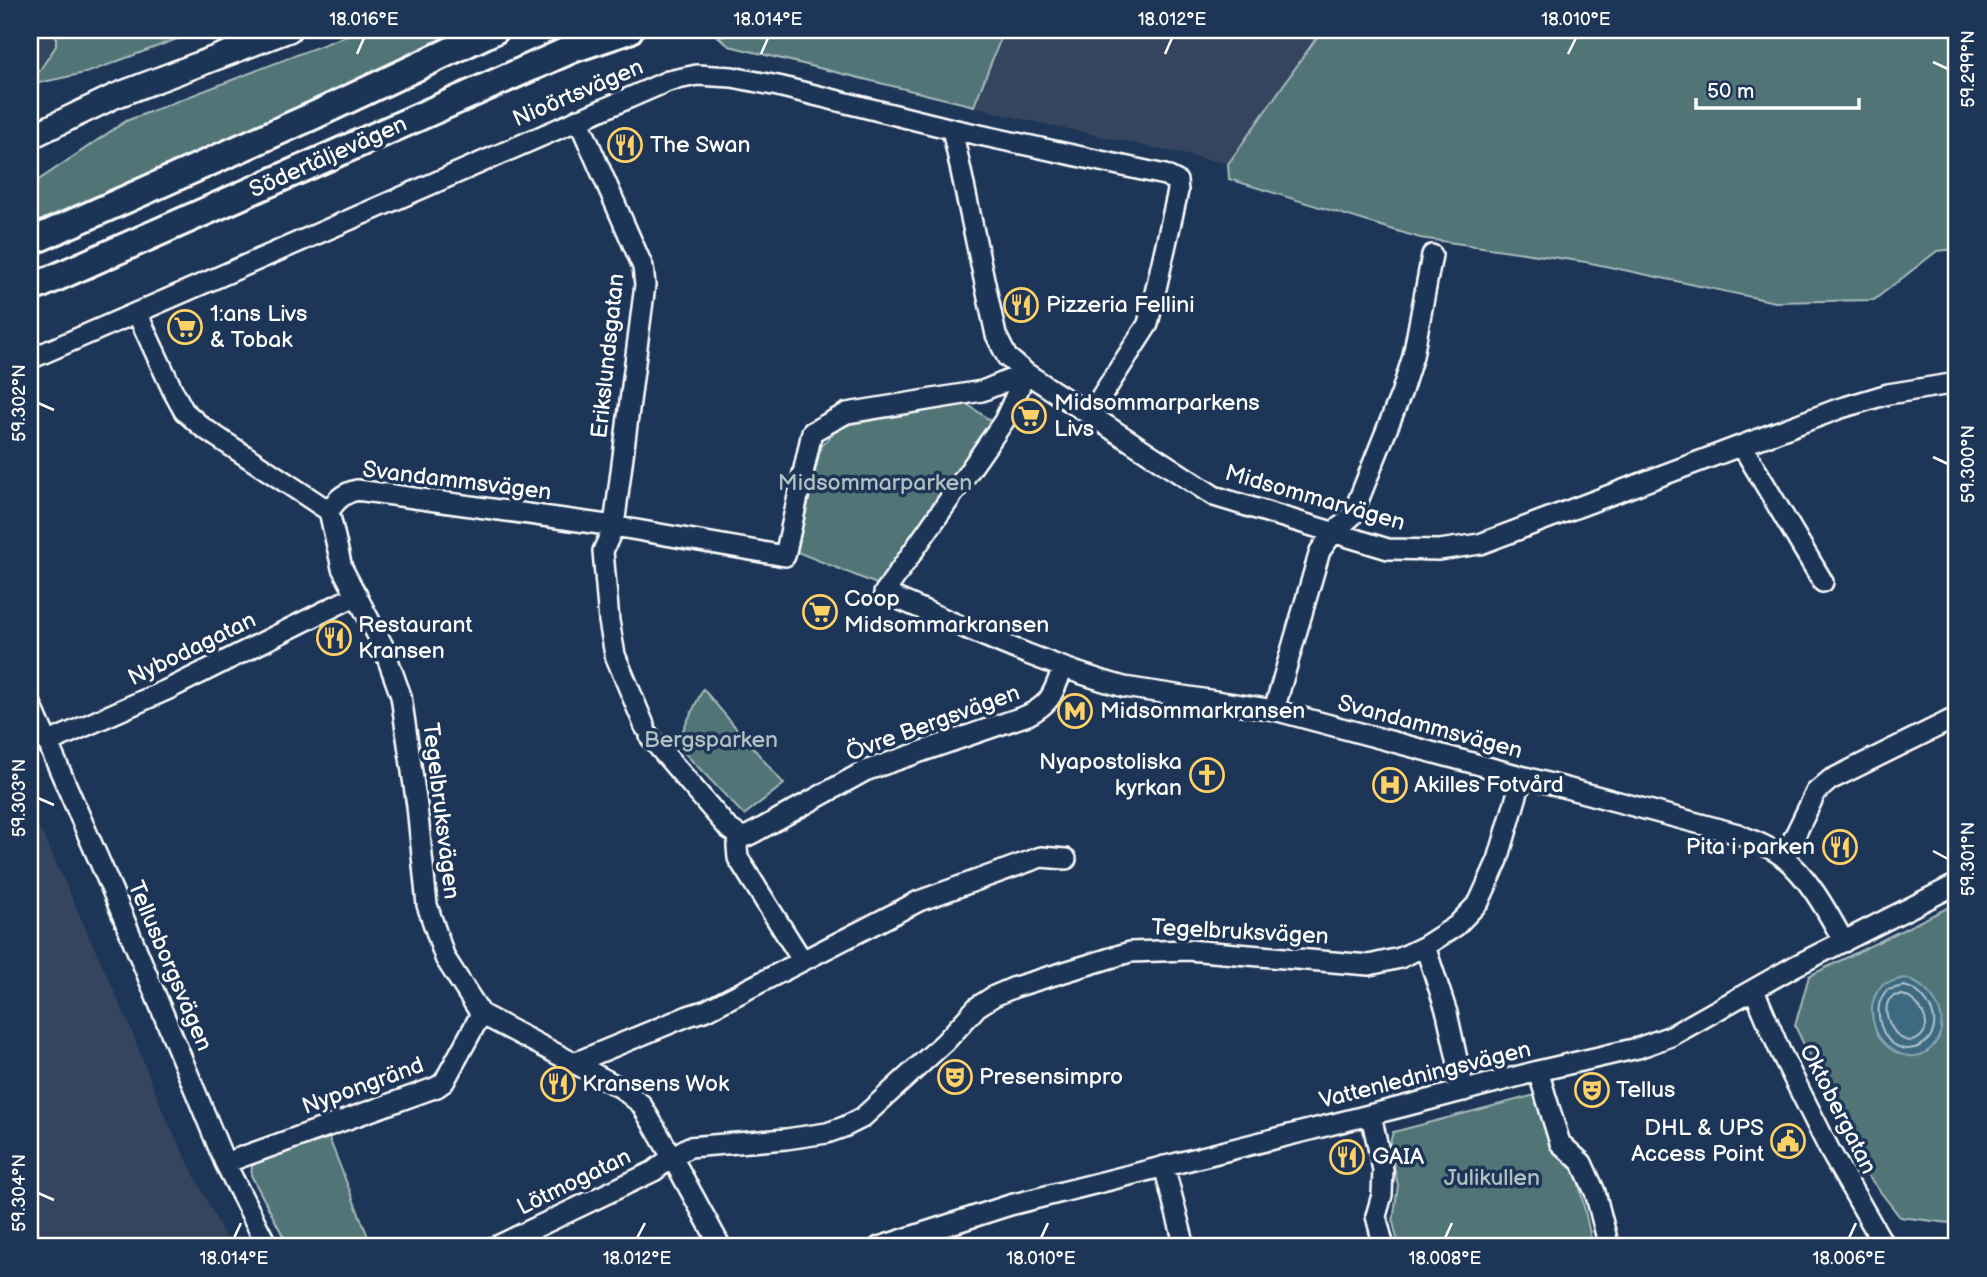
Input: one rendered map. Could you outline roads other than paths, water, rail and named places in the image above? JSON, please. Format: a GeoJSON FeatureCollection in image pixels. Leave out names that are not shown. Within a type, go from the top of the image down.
{"type":"FeatureCollection","features":[{"type":"Feature","properties":{"kind":"main road","name":"Södertäljevägen"},"geometry":{"type":"LineString","coordinates":[[30,242],[315,115],[495,30]]}},
{"type":"Feature","properties":{"kind":"main road","name":"Södertäljevägen"},"geometry":{"type":"LineString","coordinates":[[30,289],[572,49],[629,30]]}},
{"type":"Feature","properties":{"kind":"street"},"geometry":{"type":"LineString","coordinates":[[30,137],[115,96],[289,30]]}},
{"type":"Feature","properties":{"kind":"street","name":"Nioörtsvägen"},"geometry":{"type":"LineString","coordinates":[[30,359],[668,80],[697,75],[732,77],[778,86],[952,129],[1153,173],[1177,181],[1178,191],[1148,324],[1090,414]]}},
{"type":"Feature","properties":{"kind":"street","name":"Erikslundsgatan"},"geometry":{"type":"LineString","coordinates":[[578,120],[643,267],[645,285],[614,526],[603,551],[615,655],[648,732],[728,828],[740,836]]}},
{"type":"Feature","properties":{"kind":"street","name":"Midsommarvägen"},"geometry":{"type":"LineString","coordinates":[[952,129],[996,335],[1007,357],[1026,373],[1214,496],[1388,549],[1413,551],[1480,544],[1838,409],[1888,394],[1957,383]]}},
{"type":"Feature","properties":{"kind":"street"},"geometry":{"type":"LineString","coordinates":[[1273,710],[1320,551],[1333,533],[1352,516],[1401,394],[1413,356],[1432,255]]}},
{"type":"Feature","properties":{"kind":"street"},"geometry":{"type":"LineString","coordinates":[[137,313],[184,411],[202,427],[328,511]]}},
{"type":"Feature","properties":{"kind":"street","name":"Svandammsvägen"},"geometry":{"type":"LineString","coordinates":[[328,511],[345,493],[357,490],[614,526],[785,556],[812,432],[848,413],[982,391],[1026,373]]}},
{"type":"Feature","properties":{"kind":"street","name":"Svandammsvägen"},"geometry":{"type":"LineString","coordinates":[[1026,373],[1004,421],[884,593],[1063,668],[1124,687],[1273,710],[1738,834],[1784,858],[1822,904],[1844,942]]}},
{"type":"Feature","properties":{"kind":"street"},"geometry":{"type":"LineString","coordinates":[[1742,446],[1823,582]]}},
{"type":"Feature","properties":{"kind":"street","name":"Tegelbruksvägen"},"geometry":{"type":"LineString","coordinates":[[328,511],[342,568],[383,646],[401,696],[417,806],[427,905],[445,958],[481,1014],[621,1088],[641,1104],[672,1157],[689,1147],[786,1139],[827,1133],[844,1127],[862,1118],[944,1042],[976,1007],[993,996],[1130,952],[1188,950],[1369,965],[1400,958],[1456,926],[1479,902],[1498,860],[1522,778]]}},
{"type":"Feature","properties":{"kind":"street","name":"Nybodagatan"},"geometry":{"type":"LineString","coordinates":[[47,743],[172,688],[357,595]]}},
{"type":"Feature","properties":{"kind":"street","name":"Övre Bergsvägen"},"geometry":{"type":"LineString","coordinates":[[740,836],[755,832],[865,771],[1043,708],[1051,697],[1063,668]]}},
{"type":"Feature","properties":{"kind":"street","name":"Tellusborgsvägen"},"geometry":{"type":"LineString","coordinates":[[30,702],[112,890],[225,1163],[268,1247]]}},
{"type":"Feature","properties":{"kind":"street"},"geometry":{"type":"LineString","coordinates":[[1784,858],[1816,792],[1830,780],[1957,717]]}},
{"type":"Feature","properties":{"kind":"street"},"geometry":{"type":"LineString","coordinates":[[740,836],[738,858],[802,960]]}},
{"type":"Feature","properties":{"kind":"street"},"geometry":{"type":"LineString","coordinates":[[574,1063],[707,1010],[919,901],[1041,857],[1066,859]]}},
{"type":"Feature","properties":{"kind":"street","name":"Vattenledningsvägen"},"geometry":{"type":"LineString","coordinates":[[879,1247],[1010,1205],[1638,1048],[1671,1037],[1795,966],[1957,884]]}},
{"type":"Feature","properties":{"kind":"street"},"geometry":{"type":"LineString","coordinates":[[1425,946],[1447,1013],[1464,1091]]}},
{"type":"Feature","properties":{"kind":"street","name":"Oktobergatan"},"geometry":{"type":"LineString","coordinates":[[1754,990],[1780,1051],[1830,1151],[1885,1247]]}},
{"type":"Feature","properties":{"kind":"street","name":"Nypongränd"},"geometry":{"type":"LineString","coordinates":[[225,1163],[437,1087],[444,1082],[481,1014]]}},
{"type":"Feature","properties":{"kind":"street"},"geometry":{"type":"LineString","coordinates":[[1538,1071],[1560,1143],[1582,1163],[1595,1192],[1609,1247]]}},
{"type":"Feature","properties":{"kind":"street"},"geometry":{"type":"LineString","coordinates":[[1371,1115],[1383,1170],[1382,1195],[1376,1216],[1384,1247]]}},
{"type":"Feature","properties":{"kind":"street"},"geometry":{"type":"LineString","coordinates":[[672,1157],[721,1247]]}},
{"type":"Feature","properties":{"kind":"street","name":"Lötmogatan"},"geometry":{"type":"LineString","coordinates":[[495,1247],[654,1171],[672,1157]]}},
{"type":"Feature","properties":{"kind":"street"},"geometry":{"type":"LineString","coordinates":[[1164,1166],[1185,1247]]}},
{"type":"Feature","properties":{"kind":"water"},"geometry":{"type":"Polygon","coordinates":[[[1904,978],[1931,995],[1937,1004],[1942,1025],[1934,1045],[1927,1052],[1918,1055],[1910,1056],[1892,1050],[1879,1037],[1873,1022],[1872,1004],[1879,989],[1883,984],[1904,978]]]}},
{"type":"Feature","properties":{"kind":"place","name":"The Swan"},"geometry":{"type":"Point","coordinates":[625,145]}},
{"type":"Feature","properties":{"kind":"place","name":"Pizzeria Fellini"},"geometry":{"type":"Point","coordinates":[1021,305]}},
{"type":"Feature","properties":{"kind":"place","name":"1:ans Livs & Tobak"},"geometry":{"type":"Point","coordinates":[185,327]}},
{"type":"Feature","properties":{"kind":"place","name":"Midsommarparkens Livs"},"geometry":{"type":"Point","coordinates":[1029,416]}},
{"type":"Feature","properties":{"kind":"place","name":"Coop Midsommarkransen"},"geometry":{"type":"Point","coordinates":[820,612]}},
{"type":"Feature","properties":{"kind":"place","name":"Restaurant Kransen"},"geometry":{"type":"Point","coordinates":[334,638]}},
{"type":"Feature","properties":{"kind":"place","name":"Midsommarkransen"},"geometry":{"type":"Point","coordinates":[1075,711]}},
{"type":"Feature","properties":{"kind":"place","name":"Nyapostoliska kyrkan"},"geometry":{"type":"Point","coordinates":[1207,775]}},
{"type":"Feature","properties":{"kind":"place","name":"Akilles Fotvård"},"geometry":{"type":"Point","coordinates":[1390,785]}},
{"type":"Feature","properties":{"kind":"place","name":"Pita i parken"},"geometry":{"type":"Point","coordinates":[1840,847]}},
{"type":"Feature","properties":{"kind":"place","name":"Presensimpro"},"geometry":{"type":"Point","coordinates":[955,1077]}},
{"type":"Feature","properties":{"kind":"place","name":"Kransens Wok"},"geometry":{"type":"Point","coordinates":[558,1084]}},
{"type":"Feature","properties":{"kind":"place","name":"Tellus"},"geometry":{"type":"Point","coordinates":[1592,1090]}},
{"type":"Feature","properties":{"kind":"place","name":"DHL & UPS Access Point"},"geometry":{"type":"Point","coordinates":[1788,1141]}},
{"type":"Feature","properties":{"kind":"place","name":"GAIA"},"geometry":{"type":"Point","coordinates":[1347,1157]}},
{"type":"Feature","properties":{"kind":"park label","name":"Midsommarparken"},"geometry":{"type":"Point","coordinates":[875,483]}},
{"type":"Feature","properties":{"kind":"park label","name":"Bergsparken"},"geometry":{"type":"Point","coordinates":[711,740]}},
{"type":"Feature","properties":{"kind":"park label","name":"Julikullen"},"geometry":{"type":"Point","coordinates":[1492,1178]}}]}
